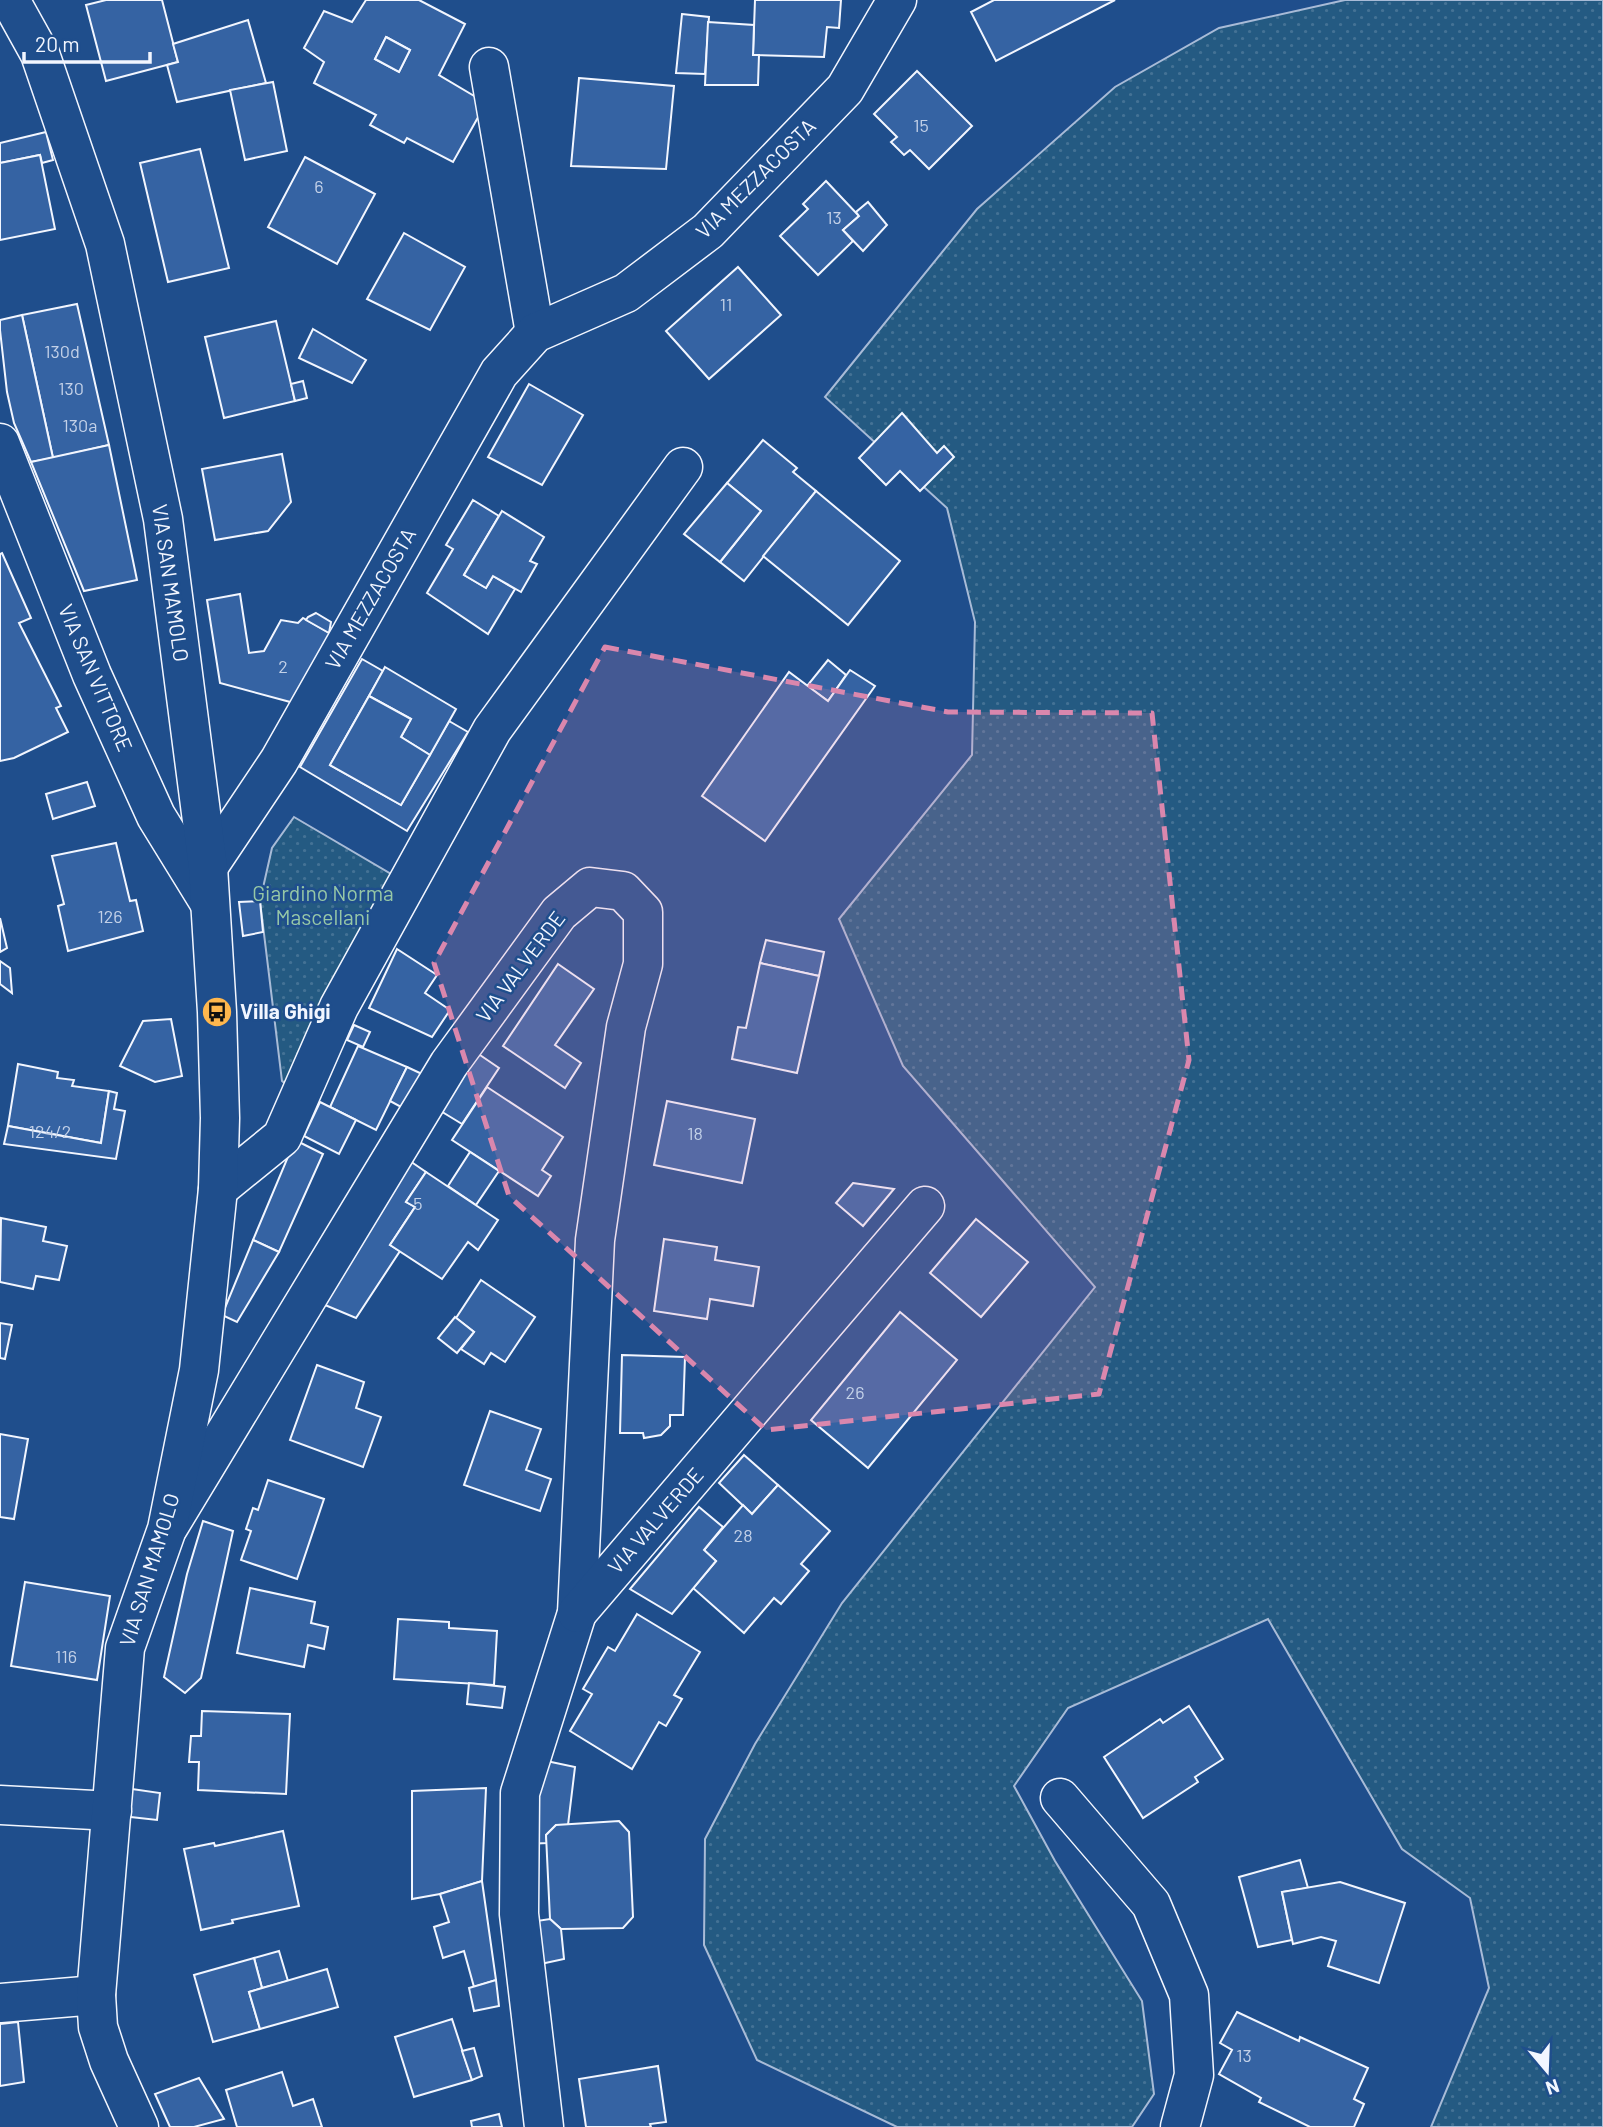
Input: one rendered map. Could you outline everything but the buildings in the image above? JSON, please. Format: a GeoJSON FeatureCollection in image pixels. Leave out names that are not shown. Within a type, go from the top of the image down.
{"type":"FeatureCollection","features":[{"type":"Feature","properties":{"kind":"street","name":"VIA SAN MAMOLO"},"geometry":{"type":"LineString","coordinates":[[10,0],[40,54],[105,244],[163,519],[209,885],[219,1078],[218,1189],[199,1370],[167,1529],[125,1648],[96,1995],[98,2027],[109,2061],[139,2127]]}},
{"type":"Feature","properties":{"kind":"street","name":"VIA MEZZACOSTA"},"geometry":{"type":"LineString","coordinates":[[209,885],[499,373],[535,333],[626,293],[708,231],[845,89],[897,0]]}},
{"type":"Feature","properties":{"kind":"street"},"geometry":{"type":"LineString","coordinates":[[489,67],[535,333]]}},
{"type":"Feature","properties":{"kind":"street","name":"VIA SAN VITTORE"},"geometry":{"type":"LineString","coordinates":[[0,443],[92,675],[156,816],[209,885]]}},
{"type":"Feature","properties":{"kind":"street"},"geometry":{"type":"LineString","coordinates":[[218,1189],[282,1138],[339,1007],[492,730],[683,467]]}},
{"type":"Feature","properties":{"kind":"street","name":"VIA VALVERDE"},"geometry":{"type":"LineString","coordinates":[[167,1529],[449,1064],[559,913],[590,887],[623,891],[643,912],[643,964],[626,1027],[595,1240],[577,1613],[520,1793],[519,1914],[544,2127]]}},
{"type":"Feature","properties":{"kind":"street","name":"VIA VALVERDE"},"geometry":{"type":"LineString","coordinates":[[577,1613],[925,1206]]}},
{"type":"Feature","properties":{"kind":"street"},"geometry":{"type":"LineString","coordinates":[[1060,1798],[1151,1904],[1189,1995],[1194,2075],[1180,2127]]}},
{"type":"Feature","properties":{"kind":"street"},"geometry":{"type":"LineString","coordinates":[[0,1805],[112,1811]]}},
{"type":"Feature","properties":{"kind":"street"},"geometry":{"type":"LineString","coordinates":[[0,2003],[96,1995]]}},
{"type":"Feature","properties":{"kind":"highlighted area"},"geometry":{"type":"Polygon","coordinates":[[[605,647],[948,712],[1152,713],[1189,1060],[1099,1394],[766,1430],[509,1196],[434,963],[605,647]]]}},
{"type":"Feature","properties":{"kind":"green space"},"geometry":{"type":"Polygon","coordinates":[[[1345,0],[1603,0],[1603,2127],[1431,2127],[1489,1988],[1470,1898],[1402,1849],[1268,1619],[1068,1708],[1014,1786],[1055,1861],[1142,2001],[1154,2094],[1132,2127],[897,2127],[757,2060],[704,1945],[705,1839],[755,1744],[842,1603],[1095,1287],[903,1066],[839,919],[972,755],[975,622],[947,508],[825,397],[977,209],[1115,87],[1219,28],[1345,0]]]}},
{"type":"Feature","properties":{"kind":"green space","name":"Giardino Norma Mascellani"},"geometry":{"type":"Polygon","coordinates":[[[294,817],[408,884],[300,1096],[282,1081],[260,901],[272,848],[294,817]]]}},
{"type":"Feature","properties":{"kind":"place","name":"Villa Ghigi"},"geometry":{"type":"Point","coordinates":[217,1012]}}]}
